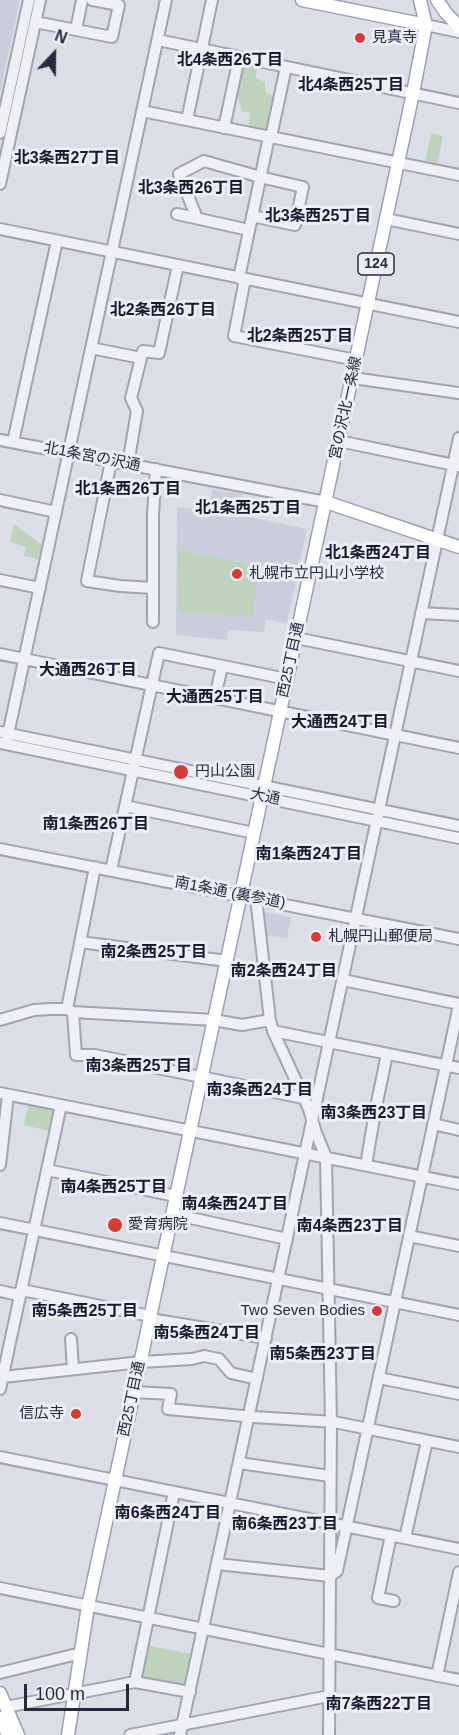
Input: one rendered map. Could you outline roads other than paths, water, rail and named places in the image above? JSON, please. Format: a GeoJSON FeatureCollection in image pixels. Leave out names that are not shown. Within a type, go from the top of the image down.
{"type":"FeatureCollection","features":[{"type":"Feature","properties":{"kind":"main road"},"geometry":{"type":"LineString","coordinates":[[302,0],[426,26]]}},
{"type":"Feature","properties":{"kind":"main road","name":"宮の沢北一条線"},"geometry":{"type":"LineString","coordinates":[[326,502],[426,26],[420,0]]}},
{"type":"Feature","properties":{"kind":"main road"},"geometry":{"type":"LineString","coordinates":[[437,0],[459,27]]}},
{"type":"Feature","properties":{"kind":"main road"},"geometry":{"type":"LineString","coordinates":[[326,502],[459,547]]}},
{"type":"Feature","properties":{"kind":"main road","name":"西25丁目通"},"geometry":{"type":"LineString","coordinates":[[69,1735],[88,1606],[326,502]]}},
{"type":"Feature","properties":{"kind":"main road"},"geometry":{"type":"LineString","coordinates":[[0,1693],[8,1735]]}},
{"type":"Feature","properties":{"kind":"main road"},"geometry":{"type":"LineString","coordinates":[[3,1713],[18,1735]]}},
{"type":"Feature","properties":{"kind":"street"},"geometry":{"type":"LineString","coordinates":[[0,132],[29,0]]}},
{"type":"Feature","properties":{"kind":"street"},"geometry":{"type":"LineString","coordinates":[[0,184],[40,0]]}},
{"type":"Feature","properties":{"kind":"street"},"geometry":{"type":"LineString","coordinates":[[76,30],[82,0]]}},
{"type":"Feature","properties":{"kind":"street"},"geometry":{"type":"LineString","coordinates":[[35,22],[112,37],[119,6],[92,0]]}},
{"type":"Feature","properties":{"kind":"street"},"geometry":{"type":"LineString","coordinates":[[3,738],[40,588],[166,0]]}},
{"type":"Feature","properties":{"kind":"street"},"geometry":{"type":"LineString","coordinates":[[187,120],[212,0]]}},
{"type":"Feature","properties":{"kind":"street"},"geometry":{"type":"LineString","coordinates":[[426,26],[459,32]]}},
{"type":"Feature","properties":{"kind":"street"},"geometry":{"type":"LineString","coordinates":[[158,40],[459,102]]}},
{"type":"Feature","properties":{"kind":"street"},"geometry":{"type":"LineString","coordinates":[[224,128],[239,58]]}},
{"type":"Feature","properties":{"kind":"street"},"geometry":{"type":"LineString","coordinates":[[286,67],[249,231],[234,336],[356,360]]}},
{"type":"Feature","properties":{"kind":"street"},"geometry":{"type":"LineString","coordinates":[[142,111],[459,176]]}},
{"type":"Feature","properties":{"kind":"street"},"geometry":{"type":"LineString","coordinates":[[197,218],[179,174],[204,161],[303,187],[295,225],[252,216]]}},
{"type":"Feature","properties":{"kind":"street"},"geometry":{"type":"LineString","coordinates":[[177,214],[249,231]]}},
{"type":"Feature","properties":{"kind":"street"},"geometry":{"type":"LineString","coordinates":[[386,219],[459,234]]}},
{"type":"Feature","properties":{"kind":"street"},"geometry":{"type":"LineString","coordinates":[[0,229],[459,322]]}},
{"type":"Feature","properties":{"kind":"street"},"geometry":{"type":"LineString","coordinates":[[13,442],[57,241]]}},
{"type":"Feature","properties":{"kind":"street"},"geometry":{"type":"LineString","coordinates":[[128,464],[137,411],[131,398],[142,351],[159,353],[178,265]]}},
{"type":"Feature","properties":{"kind":"street"},"geometry":{"type":"LineString","coordinates":[[91,348],[141,358]]}},
{"type":"Feature","properties":{"kind":"street"},"geometry":{"type":"LineString","coordinates":[[352,378],[459,393]]}},
{"type":"Feature","properties":{"kind":"street"},"geometry":{"type":"LineString","coordinates":[[181,1730],[421,613],[456,465],[459,438]]}},
{"type":"Feature","properties":{"kind":"street","name":"北1条宮の沢通"},"geometry":{"type":"LineString","coordinates":[[0,440],[326,502]]}},
{"type":"Feature","properties":{"kind":"street"},"geometry":{"type":"LineString","coordinates":[[339,441],[456,465]]}},
{"type":"Feature","properties":{"kind":"street"},"geometry":{"type":"LineString","coordinates":[[111,461],[87,581],[153,588]]}},
{"type":"Feature","properties":{"kind":"street"},"geometry":{"type":"LineString","coordinates":[[153,622],[153,514],[156,469]]}},
{"type":"Feature","properties":{"kind":"street"},"geometry":{"type":"LineString","coordinates":[[0,500],[56,512]]}},
{"type":"Feature","properties":{"kind":"street"},"geometry":{"type":"LineString","coordinates":[[0,580],[40,588]]}},
{"type":"Feature","properties":{"kind":"street"},"geometry":{"type":"LineString","coordinates":[[421,613],[459,615]]}},
{"type":"Feature","properties":{"kind":"street"},"geometry":{"type":"LineString","coordinates":[[296,638],[459,671]]}},
{"type":"Feature","properties":{"kind":"street"},"geometry":{"type":"LineString","coordinates":[[111,870],[159,653],[287,679]]}},
{"type":"Feature","properties":{"kind":"street"},"geometry":{"type":"LineString","coordinates":[[0,654],[459,748]]}},
{"type":"Feature","properties":{"kind":"street"},"geometry":{"type":"LineString","coordinates":[[215,698],[222,666]]}},
{"type":"Feature","properties":{"kind":"street","name":"大通"},"geometry":{"type":"LineString","coordinates":[[3,738],[378,815],[459,826]]}},
{"type":"Feature","properties":{"kind":"street"},"geometry":{"type":"LineString","coordinates":[[125,806],[254,832]]}},
{"type":"Feature","properties":{"kind":"street","name":"大通"},"geometry":{"type":"LineString","coordinates":[[378,815],[459,837]]}},
{"type":"Feature","properties":{"kind":"street","name":"南1条通 (裏参道)"},"geometry":{"type":"LineString","coordinates":[[0,849],[459,939]]}},
{"type":"Feature","properties":{"kind":"street"},"geometry":{"type":"LineString","coordinates":[[95,867],[80,942],[70,1010],[76,1054],[94,1055],[303,1098]]}},
{"type":"Feature","properties":{"kind":"street"},"geometry":{"type":"LineString","coordinates":[[256,898],[272,1026],[326,1157],[331,1422],[329,1735]]}},
{"type":"Feature","properties":{"kind":"street"},"geometry":{"type":"LineString","coordinates":[[80,942],[226,961]]}},
{"type":"Feature","properties":{"kind":"street"},"geometry":{"type":"LineString","coordinates":[[217,1564],[330,1575],[337,1571],[368,1429],[459,1004],[343,980]]}},
{"type":"Feature","properties":{"kind":"street"},"geometry":{"type":"LineString","coordinates":[[0,1020],[34,1010],[70,1010],[272,1026],[330,1042],[459,1068]]}},
{"type":"Feature","properties":{"kind":"street"},"geometry":{"type":"LineString","coordinates":[[366,1166],[387,1053]]}},
{"type":"Feature","properties":{"kind":"street"},"geometry":{"type":"LineString","coordinates":[[0,1165],[4,1094],[459,1184]]}},
{"type":"Feature","properties":{"kind":"street"},"geometry":{"type":"LineString","coordinates":[[0,1389],[61,1105]]}},
{"type":"Feature","properties":{"kind":"street"},"geometry":{"type":"LineString","coordinates":[[433,1124],[459,1130]]}},
{"type":"Feature","properties":{"kind":"street"},"geometry":{"type":"LineString","coordinates":[[47,1170],[176,1196]]}},
{"type":"Feature","properties":{"kind":"street"},"geometry":{"type":"LineString","coordinates":[[172,1214],[287,1239]]}},
{"type":"Feature","properties":{"kind":"street"},"geometry":{"type":"LineString","coordinates":[[0,1223],[459,1315]]}},
{"type":"Feature","properties":{"kind":"street"},"geometry":{"type":"LineString","coordinates":[[409,1236],[459,1246]]}},
{"type":"Feature","properties":{"kind":"street"},"geometry":{"type":"LineString","coordinates":[[0,1291],[14,1294],[27,1291],[266,1338]]}},
{"type":"Feature","properties":{"kind":"street"},"geometry":{"type":"LineString","coordinates":[[70,1339],[73,1369]]}},
{"type":"Feature","properties":{"kind":"street"},"geometry":{"type":"LineString","coordinates":[[3,1377],[204,1356],[219,1359],[231,1373],[257,1379]]}},
{"type":"Feature","properties":{"kind":"street"},"geometry":{"type":"LineString","coordinates":[[379,1378],[459,1394]]}},
{"type":"Feature","properties":{"kind":"street"},"geometry":{"type":"LineString","coordinates":[[134,1392],[171,1394],[168,1409],[334,1422],[459,1447]]}},
{"type":"Feature","properties":{"kind":"street"},"geometry":{"type":"LineString","coordinates":[[405,1538],[427,1441]]}},
{"type":"Feature","properties":{"kind":"street"},"geometry":{"type":"LineString","coordinates":[[0,1457],[459,1549]]}},
{"type":"Feature","properties":{"kind":"street"},"geometry":{"type":"LineString","coordinates":[[239,1463],[330,1476]]}},
{"type":"Feature","properties":{"kind":"street"},"geometry":{"type":"LineString","coordinates":[[135,1682],[174,1492]]}},
{"type":"Feature","properties":{"kind":"street"},"geometry":{"type":"LineString","coordinates":[[391,1535],[378,1598],[394,1601]]}},
{"type":"Feature","properties":{"kind":"street"},"geometry":{"type":"LineString","coordinates":[[437,1676],[455,1610],[459,1572]]}},
{"type":"Feature","properties":{"kind":"street"},"geometry":{"type":"LineString","coordinates":[[0,1588],[459,1680]]}},
{"type":"Feature","properties":{"kind":"street"},"geometry":{"type":"LineString","coordinates":[[0,1673],[81,1653]]}},
{"type":"Feature","properties":{"kind":"street"},"geometry":{"type":"LineString","coordinates":[[3,1713],[74,1694],[135,1682],[189,1692]]}},
{"type":"Feature","properties":{"kind":"street"},"geometry":{"type":"LineString","coordinates":[[130,1735],[181,1730],[329,1696]]}},
{"type":"Feature","properties":{"kind":"place","name":"見真寺"},"geometry":{"type":"Point","coordinates":[360,38]}},
{"type":"Feature","properties":{"kind":"place","name":"札幌市立円山小学校"},"geometry":{"type":"Point","coordinates":[237,574]}},
{"type":"Feature","properties":{"kind":"place","name":"円山公園"},"geometry":{"type":"Point","coordinates":[181,772]}},
{"type":"Feature","properties":{"kind":"place","name":"札幌円山郵便局"},"geometry":{"type":"Point","coordinates":[316,937]}},
{"type":"Feature","properties":{"kind":"place","name":"愛育病院"},"geometry":{"type":"Point","coordinates":[115,1225]}},
{"type":"Feature","properties":{"kind":"place","name":"Two Seven Bodies"},"geometry":{"type":"Point","coordinates":[377,1311]}},
{"type":"Feature","properties":{"kind":"place","name":"信広寺"},"geometry":{"type":"Point","coordinates":[76,1414]}},
{"type":"Feature","properties":{"kind":"district","name":"北4条西26丁目"},"geometry":{"type":"Point","coordinates":[230,61]}},
{"type":"Feature","properties":{"kind":"district","name":"北4条西25丁目"},"geometry":{"type":"Point","coordinates":[351,86]}},
{"type":"Feature","properties":{"kind":"district","name":"北3条西27丁目"},"geometry":{"type":"Point","coordinates":[67,159]}},
{"type":"Feature","properties":{"kind":"district","name":"北3条西26丁目"},"geometry":{"type":"Point","coordinates":[191,189]}},
{"type":"Feature","properties":{"kind":"district","name":"北3条西25丁目"},"geometry":{"type":"Point","coordinates":[318,217]}},
{"type":"Feature","properties":{"kind":"district","name":"北2条西26丁目"},"geometry":{"type":"Point","coordinates":[163,311]}},
{"type":"Feature","properties":{"kind":"district","name":"北2条西25丁目"},"geometry":{"type":"Point","coordinates":[300,337]}},
{"type":"Feature","properties":{"kind":"district","name":"北1条西26丁目"},"geometry":{"type":"Point","coordinates":[128,490]}},
{"type":"Feature","properties":{"kind":"district","name":"北1条西25丁目"},"geometry":{"type":"Point","coordinates":[248,509]}},
{"type":"Feature","properties":{"kind":"district","name":"北1条西24丁目"},"geometry":{"type":"Point","coordinates":[378,554]}},
{"type":"Feature","properties":{"kind":"district","name":"大通西26丁目"},"geometry":{"type":"Point","coordinates":[88,671]}},
{"type":"Feature","properties":{"kind":"district","name":"大通西25丁目"},"geometry":{"type":"Point","coordinates":[215,698]}},
{"type":"Feature","properties":{"kind":"district","name":"大通西24丁目"},"geometry":{"type":"Point","coordinates":[340,723]}},
{"type":"Feature","properties":{"kind":"district","name":"南1条西26丁目"},"geometry":{"type":"Point","coordinates":[96,825]}},
{"type":"Feature","properties":{"kind":"district","name":"南1条西24丁目"},"geometry":{"type":"Point","coordinates":[309,855]}},
{"type":"Feature","properties":{"kind":"district","name":"南2条西25丁目"},"geometry":{"type":"Point","coordinates":[154,953]}},
{"type":"Feature","properties":{"kind":"district","name":"南2条西24丁目"},"geometry":{"type":"Point","coordinates":[284,972]}},
{"type":"Feature","properties":{"kind":"district","name":"南3条西25丁目"},"geometry":{"type":"Point","coordinates":[139,1067]}},
{"type":"Feature","properties":{"kind":"district","name":"南3条西24丁目"},"geometry":{"type":"Point","coordinates":[260,1091]}},
{"type":"Feature","properties":{"kind":"district","name":"南3条西23丁目"},"geometry":{"type":"Point","coordinates":[374,1114]}},
{"type":"Feature","properties":{"kind":"district","name":"南4条西25丁目"},"geometry":{"type":"Point","coordinates":[114,1188]}},
{"type":"Feature","properties":{"kind":"district","name":"南4条西24丁目"},"geometry":{"type":"Point","coordinates":[235,1205]}},
{"type":"Feature","properties":{"kind":"district","name":"南4条西23丁目"},"geometry":{"type":"Point","coordinates":[350,1227]}},
{"type":"Feature","properties":{"kind":"district","name":"南5条西25丁目"},"geometry":{"type":"Point","coordinates":[85,1312]}},
{"type":"Feature","properties":{"kind":"district","name":"南5条西24丁目"},"geometry":{"type":"Point","coordinates":[207,1334]}},
{"type":"Feature","properties":{"kind":"district","name":"南5条西23丁目"},"geometry":{"type":"Point","coordinates":[323,1355]}},
{"type":"Feature","properties":{"kind":"district","name":"南6条西24丁目"},"geometry":{"type":"Point","coordinates":[168,1514]}},
{"type":"Feature","properties":{"kind":"district","name":"南6条西23丁目"},"geometry":{"type":"Point","coordinates":[285,1525]}},
{"type":"Feature","properties":{"kind":"district","name":"南7条西22丁目"},"geometry":{"type":"Point","coordinates":[379,1705]}}]}
